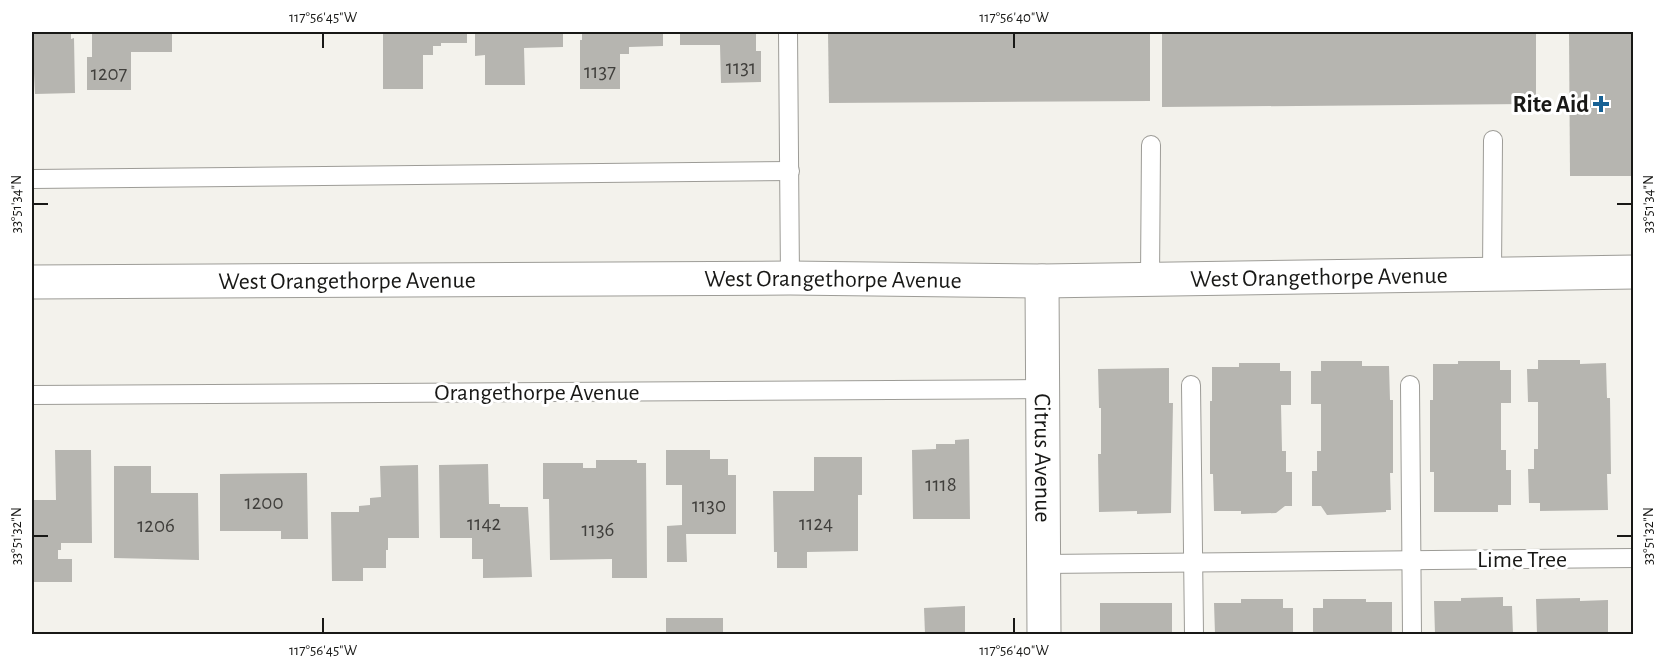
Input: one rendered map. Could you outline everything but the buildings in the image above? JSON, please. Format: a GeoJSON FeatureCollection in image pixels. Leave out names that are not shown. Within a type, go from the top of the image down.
{"type":"FeatureCollection","features":[{"type":"Feature","properties":{"kind":"main road","name":"West Orangethorpe Avenue"},"geometry":{"type":"LineString","coordinates":[[32,282],[790,278],[1042,281],[1492,273],[1634,273]]}},
{"type":"Feature","properties":{"kind":"main road","name":"Citrus Avenue"},"geometry":{"type":"LineString","coordinates":[[1042,281],[1044,634]]}},
{"type":"Feature","properties":{"kind":"lane"},"geometry":{"type":"LineString","coordinates":[[788,32],[790,278]]}},
{"type":"Feature","properties":{"kind":"lane"},"geometry":{"type":"LineString","coordinates":[[1492,273],[1493,140]]}},
{"type":"Feature","properties":{"kind":"lane"},"geometry":{"type":"LineString","coordinates":[[1150,279],[1151,145]]}},
{"type":"Feature","properties":{"kind":"lane"},"geometry":{"type":"LineString","coordinates":[[32,179],[790,171]]}},
{"type":"Feature","properties":{"kind":"lane"},"geometry":{"type":"LineString","coordinates":[[1191,385],[1194,634]]}},
{"type":"Feature","properties":{"kind":"lane"},"geometry":{"type":"LineString","coordinates":[[1410,385],[1412,634]]}},
{"type":"Feature","properties":{"kind":"lane","name":"Orangethorpe Avenue"},"geometry":{"type":"LineString","coordinates":[[32,395],[1043,389]]}},
{"type":"Feature","properties":{"kind":"lane","name":"Lime Tree"},"geometry":{"type":"LineString","coordinates":[[1044,564],[1634,558]]}},
{"type":"Feature","properties":{"kind":"place","name":"Rite Aid"},"geometry":{"type":"Point","coordinates":[1601,104]}}]}
